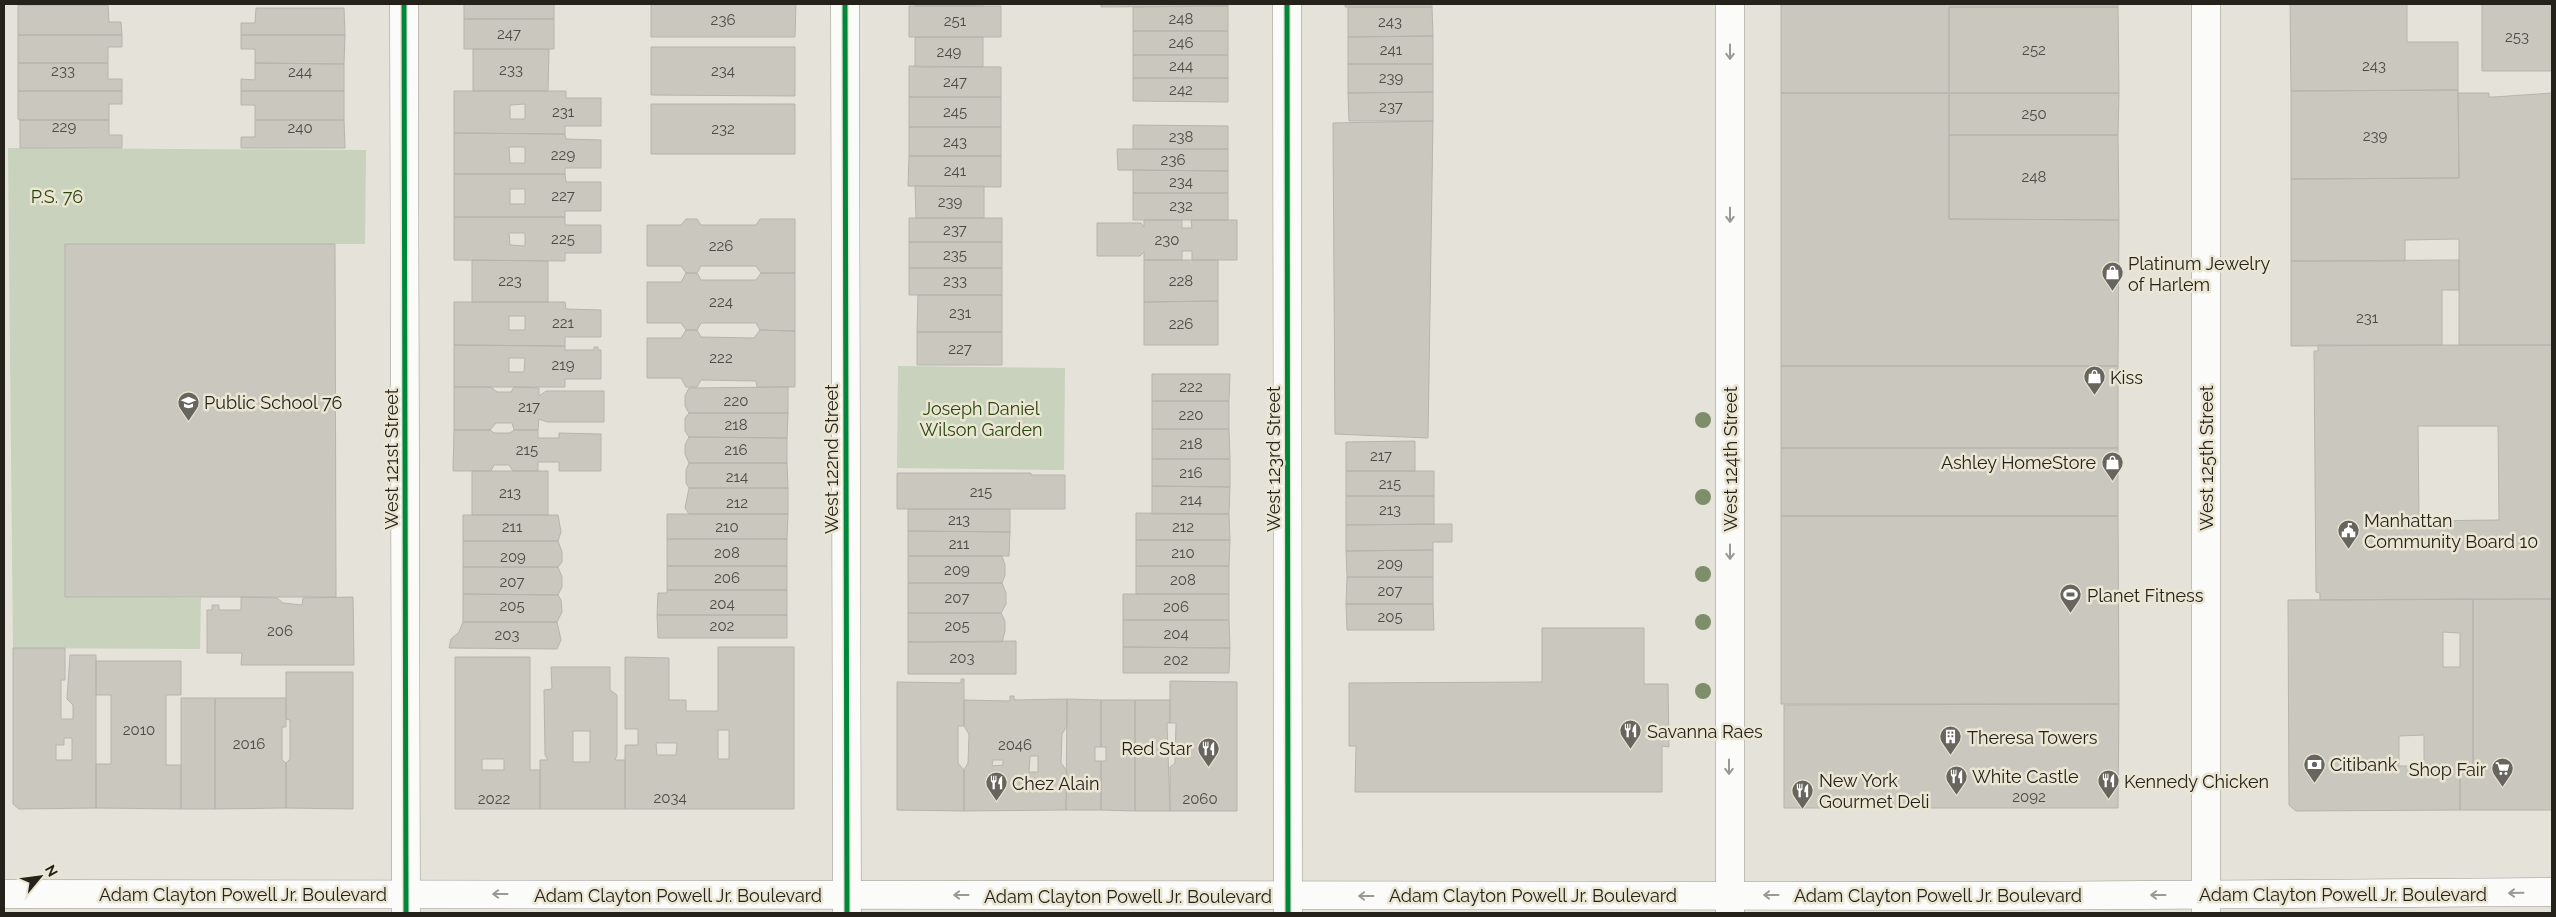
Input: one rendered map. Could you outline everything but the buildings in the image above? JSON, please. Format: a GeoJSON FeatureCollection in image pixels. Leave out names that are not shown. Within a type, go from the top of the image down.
{"type":"FeatureCollection","features":[{"type":"Feature","properties":{"kind":"street","name":"West 121st Street"},"geometry":{"type":"LineString","coordinates":[[404,4],[406,904]]}},
{"type":"Feature","properties":{"kind":"street","name":"West 122nd Street"},"geometry":{"type":"LineString","coordinates":[[845,4],[847,904]]}},
{"type":"Feature","properties":{"kind":"street","name":"West 123rd Street"},"geometry":{"type":"LineString","coordinates":[[1286,4],[1288,905]]}},
{"type":"Feature","properties":{"kind":"street","name":"West 124th Street"},"geometry":{"type":"LineString","coordinates":[[1730,4],[1730,904]]}},
{"type":"Feature","properties":{"kind":"street","name":"West 125th Street"},"geometry":{"type":"LineString","coordinates":[[2206,4],[2206,904]]}},
{"type":"Feature","properties":{"kind":"street","name":"Adam Clayton Powell Jr. Boulevard"},"geometry":{"type":"LineString","coordinates":[[4,894],[406,904],[1288,905],[2206,904],[2552,892]]}},
{"type":"Feature","properties":{"kind":"green space","name":"P.S. 76"},"geometry":{"type":"Polygon","coordinates":[[[8,148],[366,150],[365,244],[65,244],[65,597],[201,598],[200,649],[13,648],[8,148]]]}},
{"type":"Feature","properties":{"kind":"green space","name":"Joseph Daniel Wilson Garden"},"geometry":{"type":"Polygon","coordinates":[[[898,366],[1065,368],[1064,470],[897,468],[898,366]]]}},
{"type":"Feature","properties":{"kind":"cycle path"},"geometry":{"type":"LineString","coordinates":[[404,4],[406,913]]}},
{"type":"Feature","properties":{"kind":"cycle path"},"geometry":{"type":"LineString","coordinates":[[845,4],[847,913]]}},
{"type":"Feature","properties":{"kind":"cycle path"},"geometry":{"type":"LineString","coordinates":[[1287,4],[1288,913]]}},
{"type":"Feature","properties":{"kind":"place","name":"Platinum Jewelry of Harlem"},"geometry":{"type":"Point","coordinates":[2112,292]}},
{"type":"Feature","properties":{"kind":"place","name":"Kiss"},"geometry":{"type":"Point","coordinates":[2094,396]}},
{"type":"Feature","properties":{"kind":"place","name":"Public School 76"},"geometry":{"type":"Point","coordinates":[188,421]}},
{"type":"Feature","properties":{"kind":"place","name":"Ashley HomeStore"},"geometry":{"type":"Point","coordinates":[2112,481]}},
{"type":"Feature","properties":{"kind":"place","name":"Manhattan Community Board 10"},"geometry":{"type":"Point","coordinates":[2348,549]}},
{"type":"Feature","properties":{"kind":"place","name":"Planet Fitness"},"geometry":{"type":"Point","coordinates":[2071,614]}},
{"type":"Feature","properties":{"kind":"place","name":"Savanna Raes"},"geometry":{"type":"Point","coordinates":[1631,750]}},
{"type":"Feature","properties":{"kind":"place","name":"Theresa Towers"},"geometry":{"type":"Point","coordinates":[1951,756]}},
{"type":"Feature","properties":{"kind":"place","name":"Red Star"},"geometry":{"type":"Point","coordinates":[1208,767]}},
{"type":"Feature","properties":{"kind":"place","name":"Citibank"},"geometry":{"type":"Point","coordinates":[2314,783]}},
{"type":"Feature","properties":{"kind":"place","name":"Shop Fair"},"geometry":{"type":"Point","coordinates":[2502,788]}},
{"type":"Feature","properties":{"kind":"place","name":"White Castle"},"geometry":{"type":"Point","coordinates":[1956,795]}},
{"type":"Feature","properties":{"kind":"place","name":"Kennedy Chicken"},"geometry":{"type":"Point","coordinates":[2108,800]}},
{"type":"Feature","properties":{"kind":"place","name":"Chez Alain"},"geometry":{"type":"Point","coordinates":[996,802]}},
{"type":"Feature","properties":{"kind":"place","name":"New York Gourmet Deli"},"geometry":{"type":"Point","coordinates":[1803,809]}}]}
